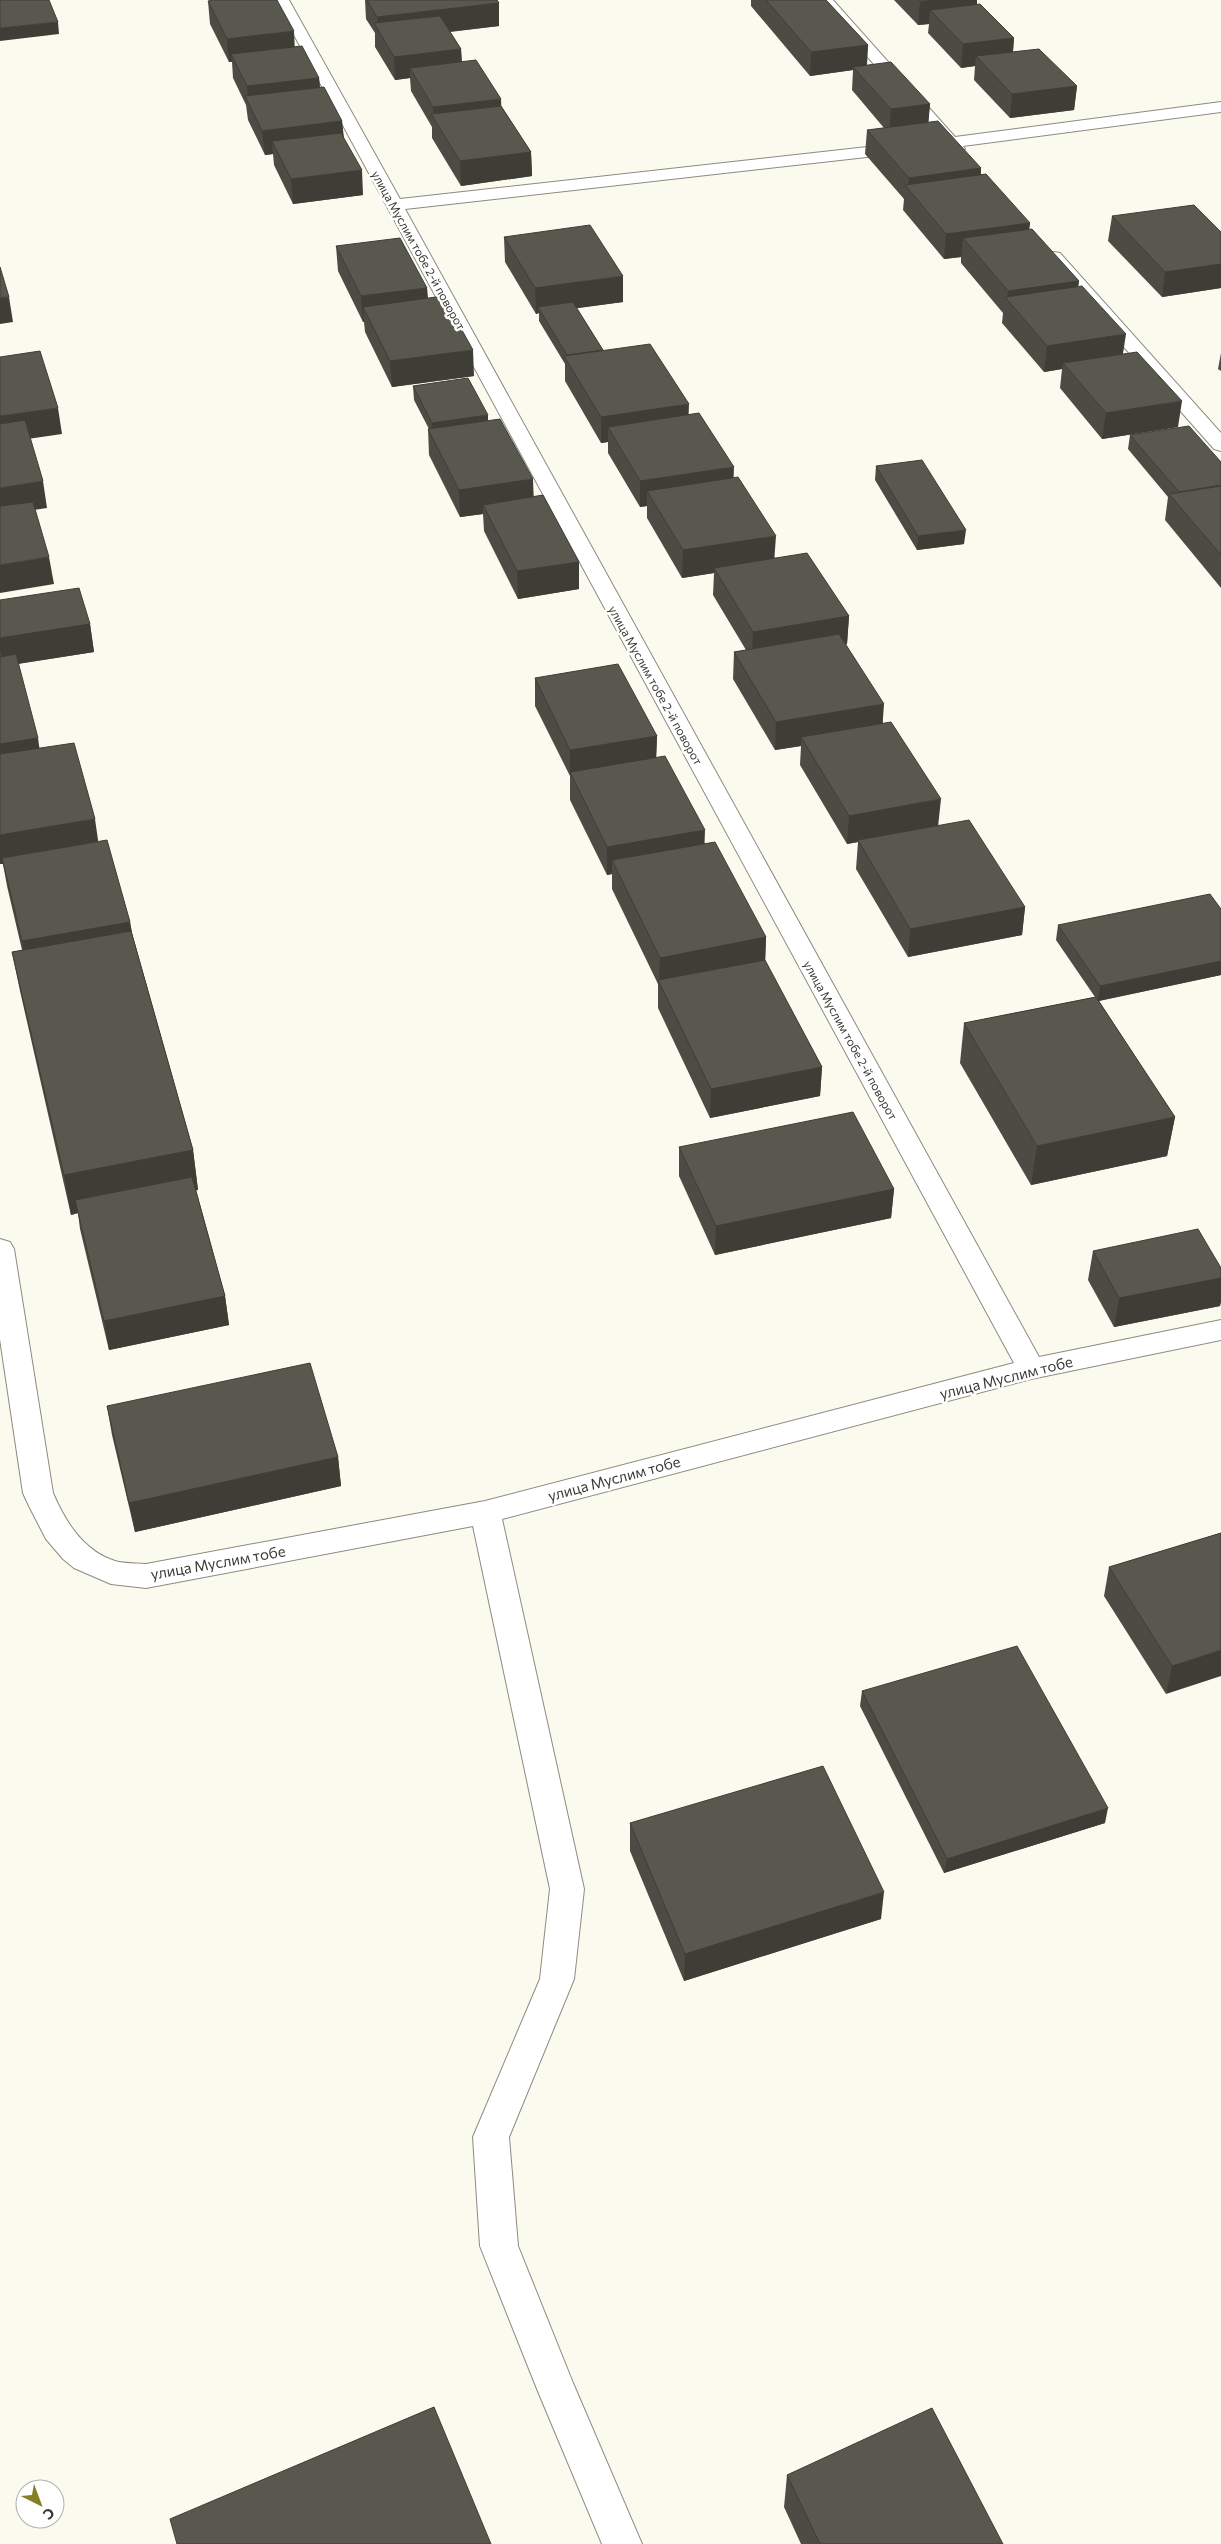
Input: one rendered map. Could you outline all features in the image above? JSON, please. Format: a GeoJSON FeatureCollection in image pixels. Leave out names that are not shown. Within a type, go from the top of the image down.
{"type":"FeatureCollection","features":[{"type":"Feature","properties":{"kind":"street","name":"улица Муслим тобе 2-й поворот"},"geometry":{"type":"LineString","coordinates":[[282,0],[1031,1369]]}},
{"type":"Feature","properties":{"kind":"street"},"geometry":{"type":"LineString","coordinates":[[825,0],[971,164]]}},
{"type":"Feature","properties":{"kind":"street"},"geometry":{"type":"LineString","coordinates":[[394,205],[952,142],[1221,107]]}},
{"type":"Feature","properties":{"kind":"street"},"geometry":{"type":"LineString","coordinates":[[1044,246],[1221,445]]}},
{"type":"Feature","properties":{"kind":"street","name":"улица Муслим тобе"},"geometry":{"type":"LineString","coordinates":[[0,1249],[38,1493],[49,1521],[58,1534],[84,1559],[112,1572],[146,1576],[485,1512],[1031,1369],[1221,1330]]}},
{"type":"Feature","properties":{"kind":"street"},"geometry":{"type":"LineString","coordinates":[[485,1512],[567,1889],[557,1979],[491,2137],[499,2246],[556,2389],[622,2544]]}},
{"type":"Feature","properties":{"kind":"building"},"geometry":{"type":"Polygon","coordinates":[[[0,0],[49,0],[58,22],[0,28],[0,0]]]}},
{"type":"Feature","properties":{"kind":"building"},"geometry":{"type":"Polygon","coordinates":[[[277,0],[294,31],[227,39],[208,1],[277,0]]]}},
{"type":"Feature","properties":{"kind":"building"},"geometry":{"type":"Polygon","coordinates":[[[367,0],[497,0],[499,3],[377,17],[367,0]]]}},
{"type":"Feature","properties":{"kind":"building"},"geometry":{"type":"Polygon","coordinates":[[[766,0],[826,0],[868,45],[811,52],[766,0]]]}},
{"type":"Feature","properties":{"kind":"building"},"geometry":{"type":"Polygon","coordinates":[[[918,0],[937,0],[920,2],[918,0]]]}},
{"type":"Feature","properties":{"kind":"building"},"geometry":{"type":"Polygon","coordinates":[[[980,4],[1014,38],[963,44],[930,10],[980,4]]]}},
{"type":"Feature","properties":{"kind":"building"},"geometry":{"type":"Polygon","coordinates":[[[440,16],[461,49],[394,57],[374,23],[440,16]]]}},
{"type":"Feature","properties":{"kind":"building"},"geometry":{"type":"Polygon","coordinates":[[[302,46],[319,78],[247,86],[231,54],[302,46]]]}},
{"type":"Feature","properties":{"kind":"building"},"geometry":{"type":"Polygon","coordinates":[[[1039,49],[1077,86],[1012,94],[976,56],[1039,49]]]}},
{"type":"Feature","properties":{"kind":"building"},"geometry":{"type":"Polygon","coordinates":[[[476,60],[501,99],[433,107],[410,68],[476,60]]]}},
{"type":"Feature","properties":{"kind":"building"},"geometry":{"type":"Polygon","coordinates":[[[891,62],[930,104],[891,109],[853,67],[891,62]]]}},
{"type":"Feature","properties":{"kind":"building"},"geometry":{"type":"Polygon","coordinates":[[[324,87],[342,121],[262,131],[245,96],[324,87]]]}},
{"type":"Feature","properties":{"kind":"building"},"geometry":{"type":"Polygon","coordinates":[[[501,106],[531,152],[460,161],[431,114],[501,106]]]}},
{"type":"Feature","properties":{"kind":"building"},"geometry":{"type":"Polygon","coordinates":[[[938,121],[981,168],[909,178],[867,130],[938,121]]]}},
{"type":"Feature","properties":{"kind":"building"},"geometry":{"type":"Polygon","coordinates":[[[341,133],[362,170],[291,179],[272,141],[341,133]]]}},
{"type":"Feature","properties":{"kind":"building"},"geometry":{"type":"Polygon","coordinates":[[[986,174],[1030,223],[946,234],[905,185],[986,174]]]}},
{"type":"Feature","properties":{"kind":"building"},"geometry":{"type":"Polygon","coordinates":[[[1194,205],[1221,232],[1221,264],[1165,272],[1112,216],[1194,205]]]}},
{"type":"Feature","properties":{"kind":"building"},"geometry":{"type":"Polygon","coordinates":[[[590,225],[623,276],[535,288],[504,237],[590,225]]]}},
{"type":"Feature","properties":{"kind":"building"},"geometry":{"type":"Polygon","coordinates":[[[1032,229],[1079,281],[1008,291],[963,238],[1032,229]]]}},
{"type":"Feature","properties":{"kind":"building"},"geometry":{"type":"Polygon","coordinates":[[[400,238],[427,288],[361,296],[336,246],[400,238]]]}},
{"type":"Feature","properties":{"kind":"building"},"geometry":{"type":"Polygon","coordinates":[[[0,267],[9,297],[0,298],[0,267]]]}},
{"type":"Feature","properties":{"kind":"building"},"geometry":{"type":"Polygon","coordinates":[[[1082,286],[1126,334],[1047,346],[1005,297],[1082,286]]]}},
{"type":"Feature","properties":{"kind":"building"},"geometry":{"type":"Polygon","coordinates":[[[443,296],[473,350],[390,361],[363,307],[443,296]]]}},
{"type":"Feature","properties":{"kind":"building"},"geometry":{"type":"Polygon","coordinates":[[[573,302],[603,350],[567,355],[538,307],[573,302]]]}},
{"type":"Feature","properties":{"kind":"building"},"geometry":{"type":"Polygon","coordinates":[[[650,344],[689,404],[601,417],[564,356],[650,344]]]}},
{"type":"Feature","properties":{"kind":"building"},"geometry":{"type":"Polygon","coordinates":[[[40,351],[58,408],[0,416],[0,357],[40,351]]]}},
{"type":"Feature","properties":{"kind":"building"},"geometry":{"type":"Polygon","coordinates":[[[1137,352],[1182,401],[1106,413],[1063,363],[1137,352]]]}},
{"type":"Feature","properties":{"kind":"building"},"geometry":{"type":"Polygon","coordinates":[[[468,378],[488,415],[432,423],[413,386],[468,378]]]}},
{"type":"Feature","properties":{"kind":"building"},"geometry":{"type":"Polygon","coordinates":[[[699,413],[734,467],[640,481],[608,427],[699,413]]]}},
{"type":"Feature","properties":{"kind":"building"},"geometry":{"type":"Polygon","coordinates":[[[500,419],[533,479],[459,490],[428,429],[500,419]]]}},
{"type":"Feature","properties":{"kind":"building"},"geometry":{"type":"Polygon","coordinates":[[[25,420],[43,481],[0,488],[0,424],[25,420]]]}},
{"type":"Feature","properties":{"kind":"building"},"geometry":{"type":"Polygon","coordinates":[[[1189,426],[1221,462],[1221,485],[1179,492],[1130,435],[1189,426]]]}},
{"type":"Feature","properties":{"kind":"building"},"geometry":{"type":"Polygon","coordinates":[[[922,460],[966,530],[918,536],[876,466],[922,460]]]}},
{"type":"Feature","properties":{"kind":"building"},"geometry":{"type":"Polygon","coordinates":[[[738,477],[776,536],[683,550],[647,491],[738,477]]]}},
{"type":"Feature","properties":{"kind":"building"},"geometry":{"type":"Polygon","coordinates":[[[1221,486],[1221,555],[1169,494],[1221,486]]]}},
{"type":"Feature","properties":{"kind":"building"},"geometry":{"type":"Polygon","coordinates":[[[543,495],[579,562],[517,571],[483,505],[543,495]]]}},
{"type":"Feature","properties":{"kind":"building"},"geometry":{"type":"Polygon","coordinates":[[[33,502],[49,557],[0,565],[0,506],[33,502]]]}},
{"type":"Feature","properties":{"kind":"building"},"geometry":{"type":"Polygon","coordinates":[[[807,553],[849,616],[753,632],[714,568],[807,553]]]}},
{"type":"Feature","properties":{"kind":"building"},"geometry":{"type":"Polygon","coordinates":[[[79,588],[90,624],[0,638],[0,600],[79,588]]]}},
{"type":"Feature","properties":{"kind":"building"},"geometry":{"type":"Polygon","coordinates":[[[839,634],[884,704],[776,722],[734,652],[839,634]]]}},
{"type":"Feature","properties":{"kind":"building"},"geometry":{"type":"Polygon","coordinates":[[[16,654],[38,738],[0,744],[0,657],[16,654]]]}},
{"type":"Feature","properties":{"kind":"building"},"geometry":{"type":"Polygon","coordinates":[[[618,664],[657,736],[570,750],[535,678],[618,664]]]}},
{"type":"Feature","properties":{"kind":"building"},"geometry":{"type":"Polygon","coordinates":[[[891,722],[941,799],[849,816],[801,737],[891,722]]]}},
{"type":"Feature","properties":{"kind":"building"},"geometry":{"type":"Polygon","coordinates":[[[74,743],[95,819],[0,835],[0,754],[74,743]]]}},
{"type":"Feature","properties":{"kind":"building"},"geometry":{"type":"Polygon","coordinates":[[[665,756],[705,830],[607,847],[570,772],[665,756]]]}},
{"type":"Feature","properties":{"kind":"building"},"geometry":{"type":"Polygon","coordinates":[[[969,820],[1025,907],[910,929],[858,840],[969,820]]]}},
{"type":"Feature","properties":{"kind":"building"},"geometry":{"type":"Polygon","coordinates":[[[107,840],[130,922],[22,941],[2,858],[107,840]]]}},
{"type":"Feature","properties":{"kind":"building"},"geometry":{"type":"Polygon","coordinates":[[[715,842],[766,937],[660,958],[612,860],[715,842]]]}},
{"type":"Feature","properties":{"kind":"building"},"geometry":{"type":"Polygon","coordinates":[[[1210,894],[1221,909],[1221,961],[1100,986],[1058,925],[1210,894]]]}},
{"type":"Feature","properties":{"kind":"building"},"geometry":{"type":"Polygon","coordinates":[[[131,931],[193,1150],[64,1175],[12,952],[131,931]]]}},
{"type":"Feature","properties":{"kind":"building"},"geometry":{"type":"Polygon","coordinates":[[[765,960],[822,1067],[711,1089],[658,980],[765,960]]]}},
{"type":"Feature","properties":{"kind":"building"},"geometry":{"type":"Polygon","coordinates":[[[1096,997],[1175,1117],[1037,1146],[964,1023],[1096,997]]]}},
{"type":"Feature","properties":{"kind":"building"},"geometry":{"type":"Polygon","coordinates":[[[853,1112],[894,1189],[716,1226],[679,1147],[853,1112]]]}},
{"type":"Feature","properties":{"kind":"building"},"geometry":{"type":"Polygon","coordinates":[[[192,1177],[225,1296],[104,1321],[75,1200],[192,1177]]]}},
{"type":"Feature","properties":{"kind":"building"},"geometry":{"type":"Polygon","coordinates":[[[1198,1229],[1221,1268],[1221,1278],[1119,1298],[1093,1251],[1198,1229]]]}},
{"type":"Feature","properties":{"kind":"building"},"geometry":{"type":"Polygon","coordinates":[[[310,1363],[338,1457],[129,1503],[107,1406],[310,1363]]]}},
{"type":"Feature","properties":{"kind":"building"},"geometry":{"type":"Polygon","coordinates":[[[1221,1533],[1221,1650],[1172,1666],[1109,1567],[1221,1533]]]}},
{"type":"Feature","properties":{"kind":"building"},"geometry":{"type":"Polygon","coordinates":[[[1017,1646],[1108,1808],[947,1859],[862,1691],[1017,1646]]]}},
{"type":"Feature","properties":{"kind":"building"},"geometry":{"type":"Polygon","coordinates":[[[823,1766],[884,1892],[685,1954],[630,1823],[823,1766]]]}},
{"type":"Feature","properties":{"kind":"building"},"geometry":{"type":"Polygon","coordinates":[[[434,2407],[491,2544],[177,2544],[170,2519],[434,2407]]]}},
{"type":"Feature","properties":{"kind":"building"},"geometry":{"type":"Polygon","coordinates":[[[932,2408],[1003,2544],[820,2544],[787,2475],[932,2408]]]}}]}
